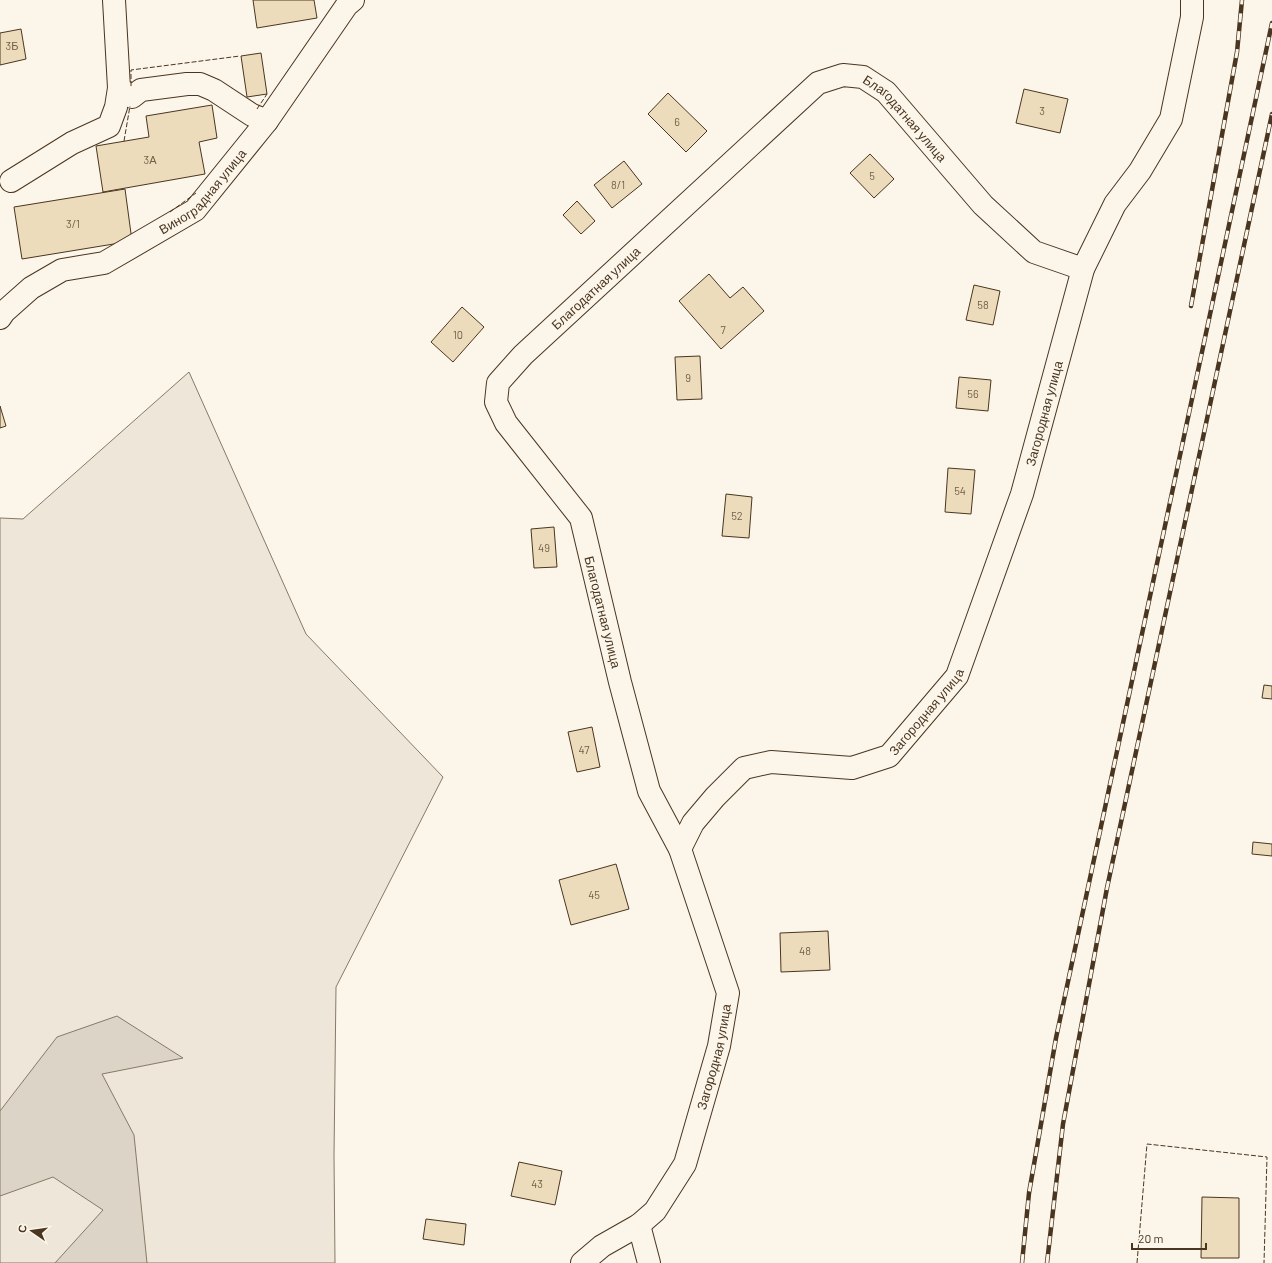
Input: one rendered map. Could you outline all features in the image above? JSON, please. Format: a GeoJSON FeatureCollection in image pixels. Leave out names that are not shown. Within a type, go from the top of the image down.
{"type":"FeatureCollection","features":[{"type":"Feature","properties":{"kind":"street"},"geometry":{"type":"LineString","coordinates":[[11,181],[72,143],[109,126],[116,107],[120,88],[114,0]]}},
{"type":"Feature","properties":{"kind":"street","name":"Виноградная улица"},"geometry":{"type":"LineString","coordinates":[[0,318],[4,312],[31,288],[62,270],[104,263],[195,210],[267,122],[346,5],[353,0]]}},
{"type":"Feature","properties":{"kind":"street","name":"Загородная улица"},"geometry":{"type":"LineString","coordinates":[[582,1263],[602,1246],[639,1225],[655,1211],[685,1164],[719,1046],[728,993],[680,849],[693,823],[715,797],[744,768],[771,762],[852,768],[889,756],[957,676],[1022,494],[1083,269],[1115,204],[1140,171],[1171,119],[1192,18],[1192,0]]}},
{"type":"Feature","properties":{"kind":"street","name":"Благодатная улица"},"geometry":{"type":"LineString","coordinates":[[680,849],[649,791],[620,682],[580,518],[506,423],[496,402],[498,383],[523,355],[818,84],[843,75],[863,77],[886,92],[983,205],[1034,252],[1083,269]]}},
{"type":"Feature","properties":{"kind":"street"},"geometry":{"type":"LineString","coordinates":[[120,88],[132,97],[141,90],[187,84],[200,84],[214,90],[252,115],[267,122]]}},
{"type":"Feature","properties":{"kind":"street"},"geometry":{"type":"LineString","coordinates":[[639,1225],[649,1263]]}},
{"type":"Feature","properties":{"kind":"shaded area"},"geometry":{"type":"Polygon","coordinates":[[[189,372],[306,634],[443,777],[336,987],[334,1156],[335,1263],[0,1263],[0,518],[23,519],[189,372]]]}},
{"type":"Feature","properties":{"kind":"shaded area"},"geometry":{"type":"Polygon","coordinates":[[[117,1016],[183,1058],[102,1074],[134,1135],[147,1263],[55,1263],[103,1210],[53,1177],[0,1196],[0,1111],[57,1037],[117,1016]]]}},
{"type":"Feature","properties":{"kind":"building"},"geometry":{"type":"Polygon","coordinates":[[[253,0],[314,0],[317,18],[257,28],[253,0]]]}},
{"type":"Feature","properties":{"kind":"building"},"geometry":{"type":"Polygon","coordinates":[[[21,29],[26,59],[0,65],[0,33],[21,29]]]}},
{"type":"Feature","properties":{"kind":"building"},"geometry":{"type":"Polygon","coordinates":[[[261,53],[267,94],[247,97],[241,56],[261,53]]]}},
{"type":"Feature","properties":{"kind":"building"},"geometry":{"type":"Polygon","coordinates":[[[1024,89],[1068,99],[1060,133],[1016,123],[1024,89]]]}},
{"type":"Feature","properties":{"kind":"building"},"geometry":{"type":"Polygon","coordinates":[[[668,93],[707,131],[686,152],[648,114],[668,93]]]}},
{"type":"Feature","properties":{"kind":"building"},"geometry":{"type":"Polygon","coordinates":[[[212,105],[217,138],[199,142],[205,174],[103,192],[96,146],[149,137],[146,116],[212,105]]]}},
{"type":"Feature","properties":{"kind":"building"},"geometry":{"type":"Polygon","coordinates":[[[870,154],[894,179],[874,198],[850,173],[870,154]]]}},
{"type":"Feature","properties":{"kind":"building"},"geometry":{"type":"Polygon","coordinates":[[[624,161],[642,184],[612,208],[594,185],[624,161]]]}},
{"type":"Feature","properties":{"kind":"building"},"geometry":{"type":"Polygon","coordinates":[[[125,189],[132,241],[22,259],[14,207],[125,189]]]}},
{"type":"Feature","properties":{"kind":"building"},"geometry":{"type":"Polygon","coordinates":[[[577,201],[595,221],[581,234],[563,215],[577,201]]]}},
{"type":"Feature","properties":{"kind":"building"},"geometry":{"type":"Polygon","coordinates":[[[709,274],[730,298],[743,287],[764,311],[721,349],[679,301],[709,274]]]}},
{"type":"Feature","properties":{"kind":"building"},"geometry":{"type":"Polygon","coordinates":[[[974,285],[1000,291],[993,325],[966,320],[974,285]]]}},
{"type":"Feature","properties":{"kind":"building"},"geometry":{"type":"Polygon","coordinates":[[[462,307],[484,327],[453,362],[431,342],[462,307]]]}},
{"type":"Feature","properties":{"kind":"building"},"geometry":{"type":"Polygon","coordinates":[[[700,356],[702,399],[677,400],[675,357],[700,356]]]}},
{"type":"Feature","properties":{"kind":"building"},"geometry":{"type":"Polygon","coordinates":[[[959,377],[991,380],[988,411],[956,408],[959,377]]]}},
{"type":"Feature","properties":{"kind":"building"},"geometry":{"type":"Polygon","coordinates":[[[0,406],[6,426],[0,428],[0,406]]]}},
{"type":"Feature","properties":{"kind":"building"},"geometry":{"type":"Polygon","coordinates":[[[948,468],[975,470],[971,514],[945,512],[948,468]]]}},
{"type":"Feature","properties":{"kind":"building"},"geometry":{"type":"Polygon","coordinates":[[[726,494],[752,497],[749,538],[722,536],[726,494]]]}},
{"type":"Feature","properties":{"kind":"building"},"geometry":{"type":"Polygon","coordinates":[[[554,527],[557,567],[534,568],[531,529],[554,527]]]}},
{"type":"Feature","properties":{"kind":"building"},"geometry":{"type":"Polygon","coordinates":[[[1264,685],[1272,686],[1272,699],[1262,698],[1264,685]]]}},
{"type":"Feature","properties":{"kind":"building"},"geometry":{"type":"Polygon","coordinates":[[[592,727],[600,767],[577,772],[568,732],[592,727]]]}},
{"type":"Feature","properties":{"kind":"building"},"geometry":{"type":"Polygon","coordinates":[[[1253,842],[1272,844],[1272,856],[1252,854],[1253,842]]]}},
{"type":"Feature","properties":{"kind":"building"},"geometry":{"type":"Polygon","coordinates":[[[616,864],[629,909],[571,925],[559,880],[616,864]]]}},
{"type":"Feature","properties":{"kind":"building"},"geometry":{"type":"Polygon","coordinates":[[[828,931],[830,970],[781,972],[780,933],[828,931]]]}},
{"type":"Feature","properties":{"kind":"building"},"geometry":{"type":"Polygon","coordinates":[[[519,1162],[562,1171],[555,1205],[511,1196],[519,1162]]]}},
{"type":"Feature","properties":{"kind":"building"},"geometry":{"type":"Polygon","coordinates":[[[1202,1197],[1239,1198],[1239,1258],[1201,1258],[1202,1197]]]}},
{"type":"Feature","properties":{"kind":"building"},"geometry":{"type":"Polygon","coordinates":[[[426,1219],[466,1224],[464,1245],[423,1239],[426,1219]]]}},
{"type":"Feature","properties":{"kind":"railway"},"geometry":{"type":"LineString","coordinates":[[1191,306],[1237,52],[1242,0]]}},
{"type":"Feature","properties":{"kind":"railway"},"geometry":{"type":"LineString","coordinates":[[1022,1263],[1029,1193],[1056,1038],[1272,23]]}},
{"type":"Feature","properties":{"kind":"railway"},"geometry":{"type":"LineString","coordinates":[[1047,1263],[1063,1124],[1107,888],[1272,114]]}},
{"type":"Feature","properties":{"kind":"fence"},"geometry":{"type":"LineString","coordinates":[[131,86],[131,70],[240,56]]}},
{"type":"Feature","properties":{"kind":"fence"},"geometry":{"type":"LineString","coordinates":[[257,109],[267,94]]}},
{"type":"Feature","properties":{"kind":"fence"},"geometry":{"type":"LineString","coordinates":[[124,141],[130,106]]}},
{"type":"Feature","properties":{"kind":"fence"},"geometry":{"type":"LineString","coordinates":[[170,212],[196,193]]}},
{"type":"Feature","properties":{"kind":"fence"},"geometry":{"type":"LineString","coordinates":[[1137,1263],[1147,1144],[1267,1157],[1264,1263]]}}]}
